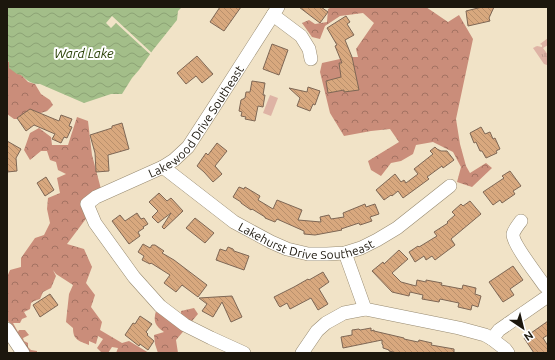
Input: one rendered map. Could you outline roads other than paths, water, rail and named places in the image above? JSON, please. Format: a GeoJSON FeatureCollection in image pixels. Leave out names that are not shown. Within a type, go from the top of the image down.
{"type":"FeatureCollection","features":[{"type":"Feature","properties":{"kind":"street"},"geometry":{"type":"LineString","coordinates":[[276,11],[301,36],[309,49],[311,59]]}},
{"type":"Feature","properties":{"kind":"street","name":"Lakewood Drive Southeast"},"geometry":{"type":"LineString","coordinates":[[244,353],[185,325],[160,306],[134,278],[94,223],[87,204],[96,197],[163,168],[188,147],[276,11]]}},
{"type":"Feature","properties":{"kind":"street","name":"Lakehurst Drive Southeast"},"geometry":{"type":"LineString","coordinates":[[163,168],[234,222],[270,242],[287,249],[308,254],[345,253],[361,248],[397,228],[450,186]]}},
{"type":"Feature","properties":{"kind":"street"},"geometry":{"type":"LineString","coordinates":[[521,221],[513,234],[516,246],[548,289]]}},
{"type":"Feature","properties":{"kind":"street"},"geometry":{"type":"LineString","coordinates":[[345,253],[365,309]]}},
{"type":"Feature","properties":{"kind":"street"},"geometry":{"type":"LineString","coordinates":[[492,339],[499,330],[548,296]]}},
{"type":"Feature","properties":{"kind":"street"},"geometry":{"type":"LineString","coordinates":[[302,353],[318,331],[326,323],[344,313],[365,309],[459,328],[485,335],[505,349],[508,353]]}},
{"type":"Feature","properties":{"kind":"street"},"geometry":{"type":"LineString","coordinates":[[7,330],[23,353]]}},
{"type":"Feature","properties":{"kind":"water","name":"Ward Lake"},"geometry":{"type":"Polygon","coordinates":[[[7,7],[182,7],[178,11],[177,20],[132,78],[122,94],[111,94],[84,103],[40,84],[30,82],[9,68],[9,62],[7,60],[7,7]]]}}]}
